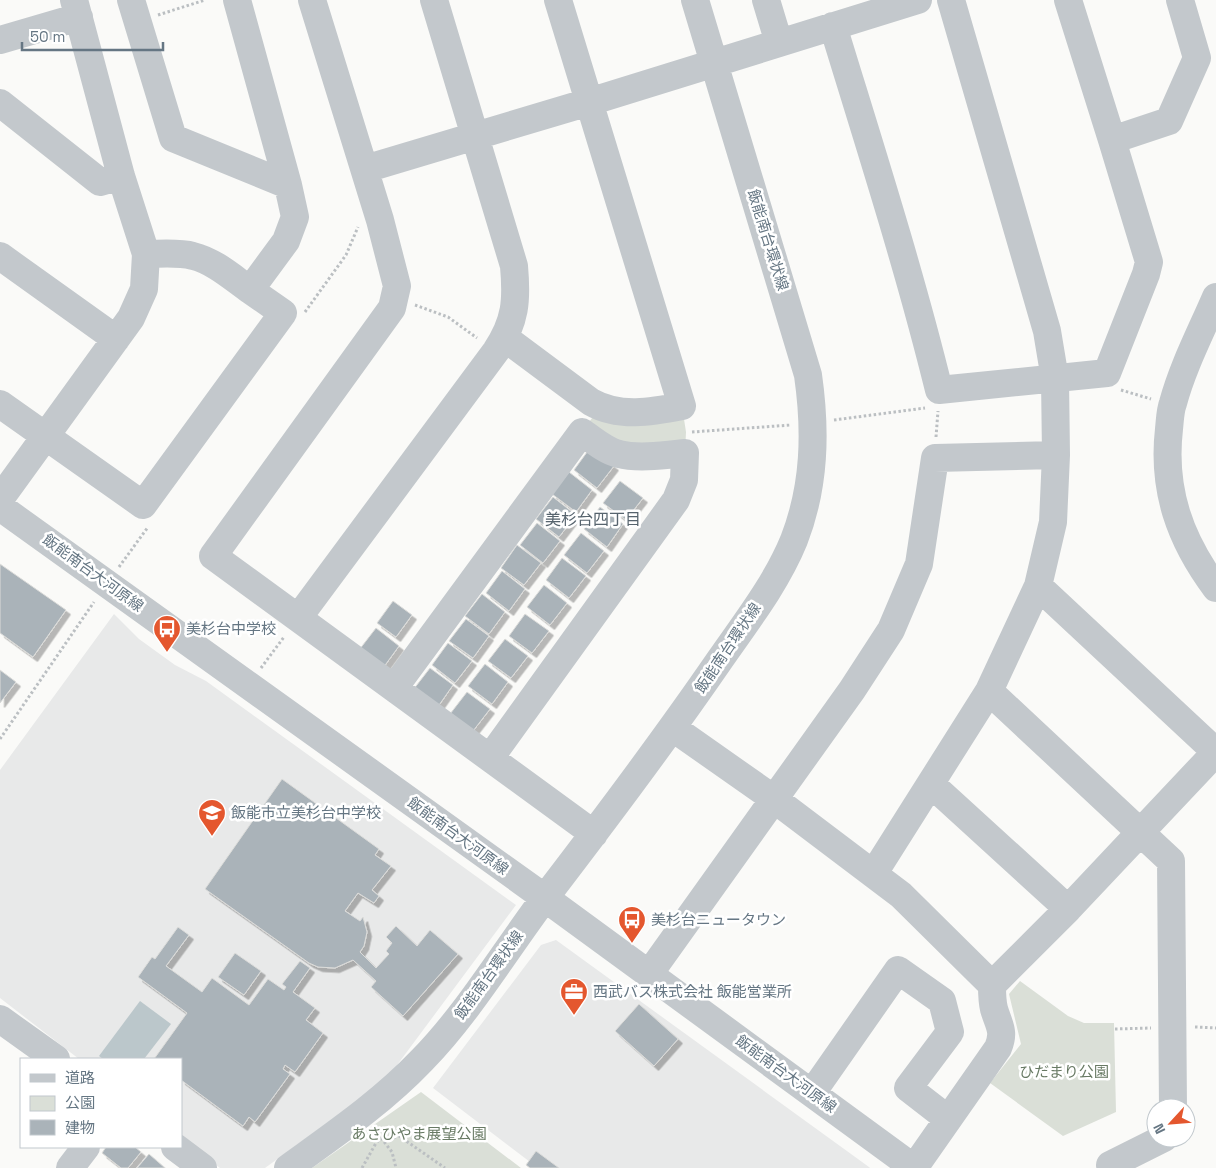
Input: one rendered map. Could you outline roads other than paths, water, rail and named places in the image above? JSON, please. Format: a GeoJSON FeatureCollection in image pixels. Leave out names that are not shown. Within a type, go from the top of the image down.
{"type":"FeatureCollection","features":[{"type":"Feature","properties":{"kind":"street"},"geometry":{"type":"LineString","coordinates":[[131,0],[174,138],[288,185]]}},
{"type":"Feature","properties":{"kind":"street"},"geometry":{"type":"LineString","coordinates":[[237,0],[288,185],[295,217],[286,240],[250,290]]}},
{"type":"Feature","properties":{"kind":"street"},"geometry":{"type":"LineString","coordinates":[[312,0],[364,169],[397,286],[395,299],[392,308],[214,556],[594,834]]}},
{"type":"Feature","properties":{"kind":"street"},"geometry":{"type":"LineString","coordinates":[[298,618],[500,345],[512,318],[516,293],[514,266],[434,0]]}},
{"type":"Feature","properties":{"kind":"street"},"geometry":{"type":"LineString","coordinates":[[500,345],[600,407],[622,412],[642,413],[682,406],[558,0]]}},
{"type":"Feature","properties":{"kind":"street","name":"飯能南台環状線"},"geometry":{"type":"LineString","coordinates":[[288,1168],[363,1114],[391,1091],[447,1033],[545,898],[673,728],[775,579],[794,539],[807,495],[813,446],[813,410],[808,375],[695,0]]}},
{"type":"Feature","properties":{"kind":"street"},"geometry":{"type":"LineString","coordinates":[[766,0],[779,43]]}},
{"type":"Feature","properties":{"kind":"street"},"geometry":{"type":"LineString","coordinates":[[364,169],[589,102],[918,0]]}},
{"type":"Feature","properties":{"kind":"street"},"geometry":{"type":"LineString","coordinates":[[874,873],[989,691],[1038,586],[1053,522],[1056,455],[1055,379],[1047,331],[951,0]]}},
{"type":"Feature","properties":{"kind":"street"},"geometry":{"type":"LineString","coordinates":[[833,26],[896,231],[925,334],[938,398],[1055,379],[1107,374],[1146,274],[1149,262],[1068,0]]}},
{"type":"Feature","properties":{"kind":"street"},"geometry":{"type":"LineString","coordinates":[[1112,140],[1169,121],[1197,58],[1180,0]]}},
{"type":"Feature","properties":{"kind":"street"},"geometry":{"type":"LineString","coordinates":[[0,40],[76,8],[121,176],[146,254],[144,289],[131,318],[0,499]]}},
{"type":"Feature","properties":{"kind":"street"},"geometry":{"type":"LineString","coordinates":[[0,103],[100,182],[121,176]]}},
{"type":"Feature","properties":{"kind":"street"},"geometry":{"type":"LineString","coordinates":[[0,404],[143,505],[284,314],[214,265],[194,256],[171,253],[146,254]]}},
{"type":"Feature","properties":{"kind":"street"},"geometry":{"type":"LineString","coordinates":[[0,256],[116,339]]}},
{"type":"Feature","properties":{"kind":"street"},"geometry":{"type":"LineString","coordinates":[[1216,297],[1178,387],[1172,405],[1167,443],[1168,472],[1176,514],[1185,540],[1216,588]]}},
{"type":"Feature","properties":{"kind":"street"},"geometry":{"type":"LineString","coordinates":[[394,688],[582,432],[597,443],[619,454],[651,456],[686,453],[684,480],[676,500],[490,758]]}},
{"type":"Feature","properties":{"kind":"street"},"geometry":{"type":"LineString","coordinates":[[649,974],[852,690],[891,630],[919,564],[935,458],[1056,455]]}},
{"type":"Feature","properties":{"kind":"street","name":"飯能南台大河原線"},"geometry":{"type":"LineString","coordinates":[[0,507],[545,898],[914,1168]]}},
{"type":"Feature","properties":{"kind":"street"},"geometry":{"type":"LineString","coordinates":[[914,1168],[998,1048],[1002,1039],[1002,1030],[992,1000],[992,985],[1068,909],[1216,752],[1038,586]]}},
{"type":"Feature","properties":{"kind":"street"},"geometry":{"type":"LineString","coordinates":[[989,691],[1171,861],[1173,1098]]}},
{"type":"Feature","properties":{"kind":"street"},"geometry":{"type":"LineString","coordinates":[[673,728],[874,873],[901,895],[992,985]]}},
{"type":"Feature","properties":{"kind":"street"},"geometry":{"type":"LineString","coordinates":[[931,784],[1068,909]]}},
{"type":"Feature","properties":{"kind":"street"},"geometry":{"type":"LineString","coordinates":[[812,1093],[898,970],[942,1001],[950,1032],[908,1088],[948,1120]]}},
{"type":"Feature","properties":{"kind":"street"},"geometry":{"type":"LineString","coordinates":[[0,1019],[55,1058]]}},
{"type":"Feature","properties":{"kind":"street"},"geometry":{"type":"LineString","coordinates":[[1111,1168],[1110,1165],[1146,1147]]}},
{"type":"Feature","properties":{"kind":"street"},"geometry":{"type":"LineString","coordinates":[[70,1168],[85,1148]]}},
{"type":"Feature","properties":{"kind":"street"},"geometry":{"type":"LineString","coordinates":[[176,1148],[203,1168]]}},
{"type":"Feature","properties":{"kind":"place","name":"美杉台中学校"},"geometry":{"type":"Point","coordinates":[167,653]}},
{"type":"Feature","properties":{"kind":"place","name":"飯能市立美杉台中学校"},"geometry":{"type":"Point","coordinates":[212,837]}},
{"type":"Feature","properties":{"kind":"place","name":"美杉台ニュータウン"},"geometry":{"type":"Point","coordinates":[632,944]}},
{"type":"Feature","properties":{"kind":"place","name":"西武バス株式会社 飯能営業所"},"geometry":{"type":"Point","coordinates":[574,1016]}},
{"type":"Feature","properties":{"kind":"district","name":"美杉台四丁目"},"geometry":{"type":"Point","coordinates":[593,519]}},
{"type":"Feature","properties":{"kind":"park label","name":"ひだまり公園"},"geometry":{"type":"Point","coordinates":[1064,1072]}},
{"type":"Feature","properties":{"kind":"park label","name":"あさひやま展望公園"},"geometry":{"type":"Point","coordinates":[419,1134]}}]}
